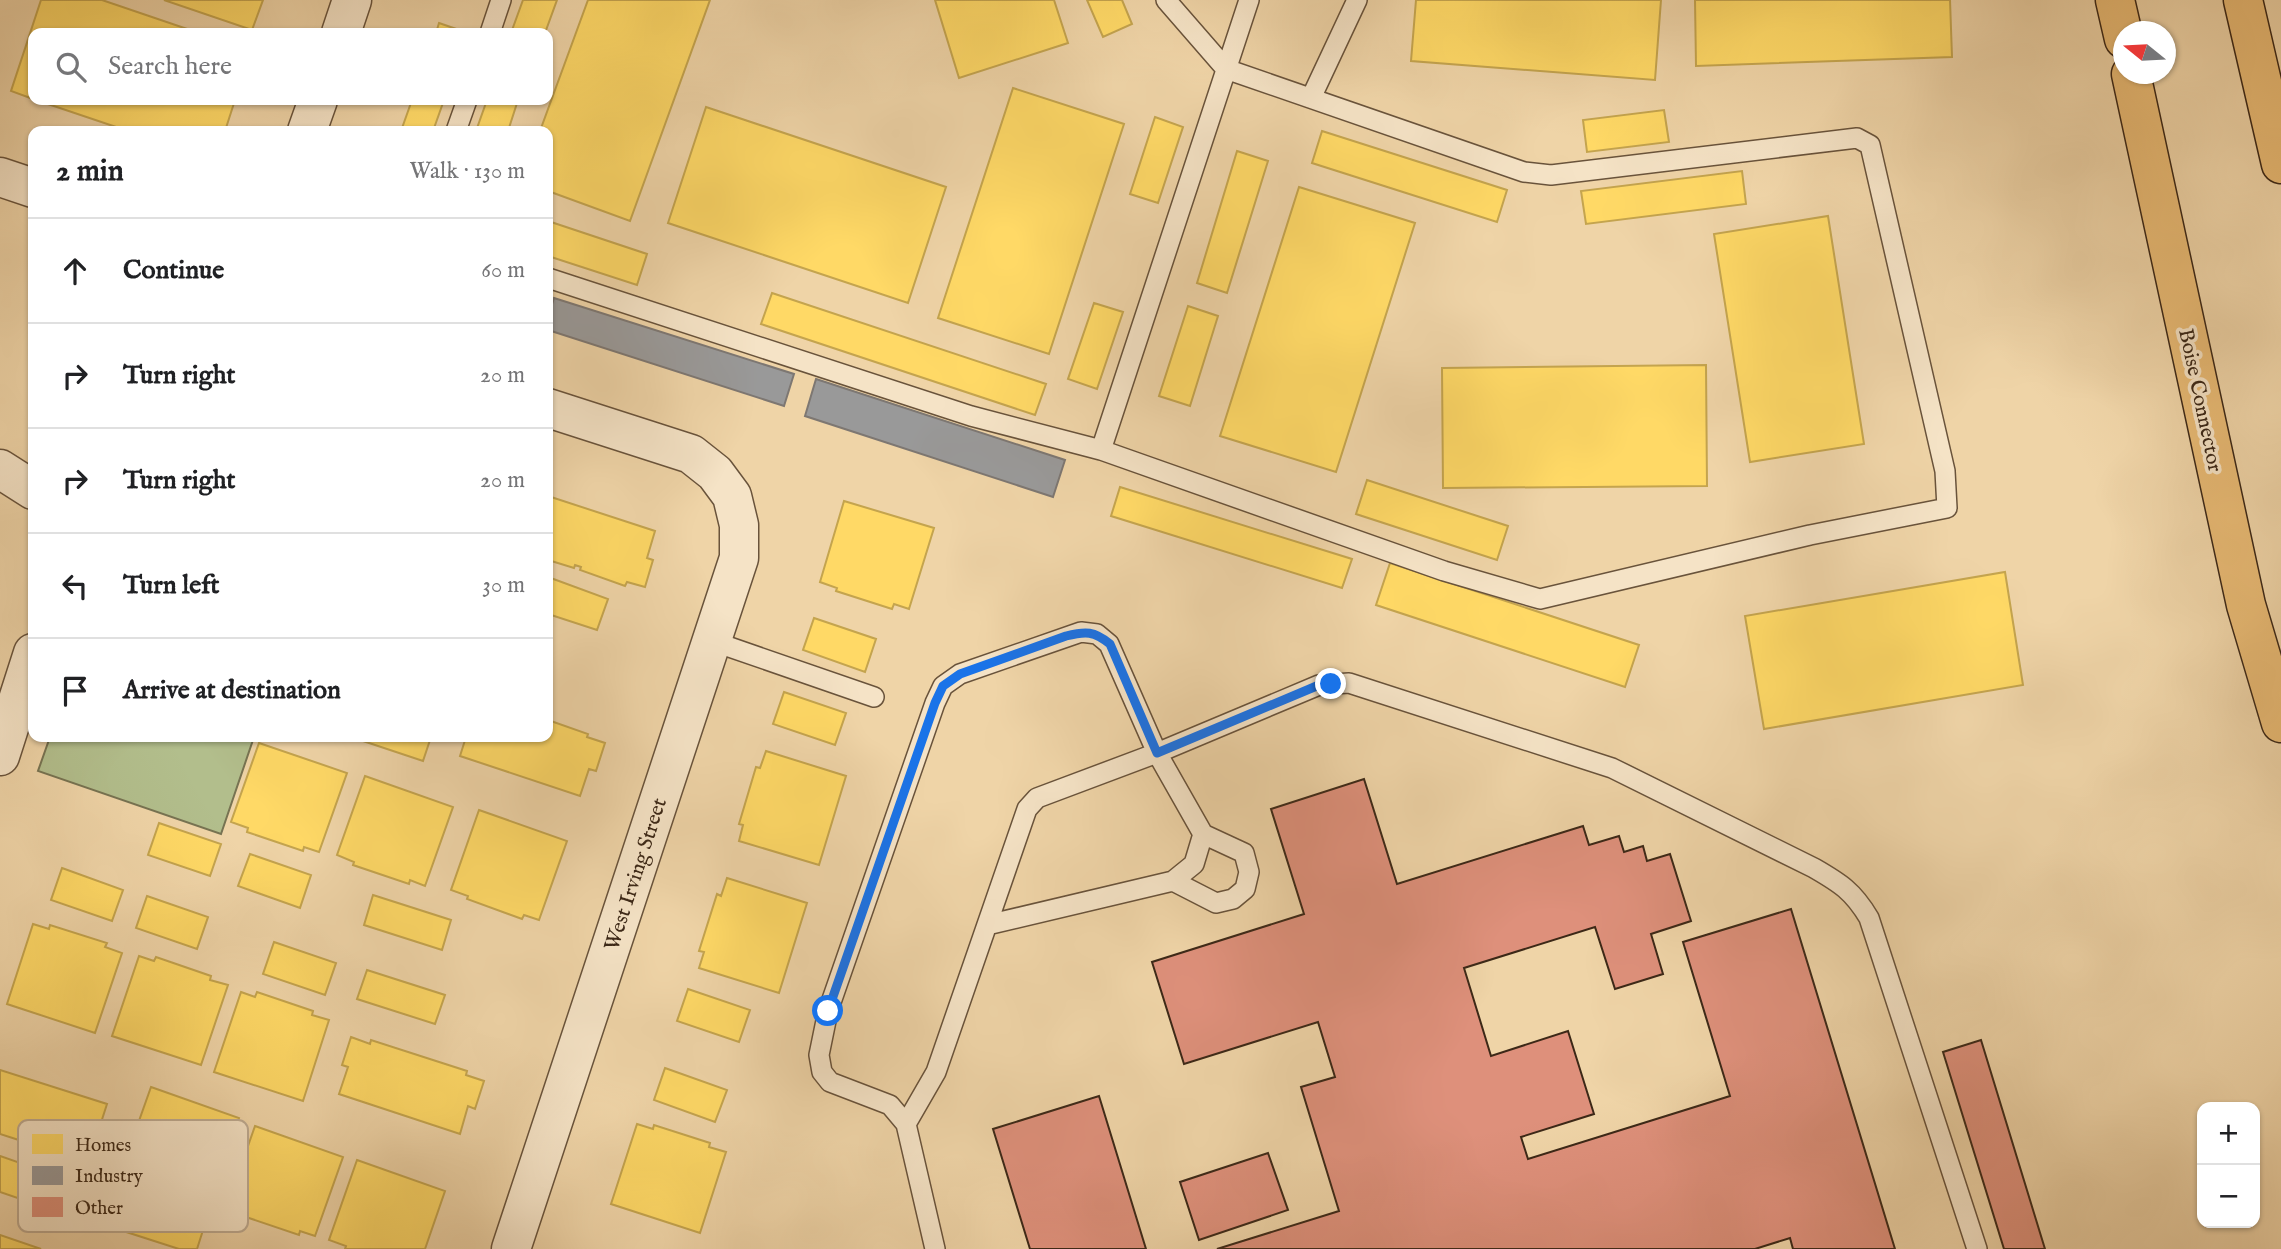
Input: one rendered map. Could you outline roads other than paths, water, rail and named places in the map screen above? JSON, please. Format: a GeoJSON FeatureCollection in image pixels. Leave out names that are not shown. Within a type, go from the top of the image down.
{"type":"FeatureCollection","features":[{"type":"Feature","properties":{"kind":"highway"},"geometry":{"type":"LineString","coordinates":[[2115,0],[2119,21]]}},
{"type":"Feature","properties":{"kind":"highway"},"geometry":{"type":"LineString","coordinates":[[2243,0],[2281,164]]}},
{"type":"Feature","properties":{"kind":"highway","name":"Boise Connector"},"geometry":{"type":"LineString","coordinates":[[2133,84],[2243,595],[2281,723]]}},
{"type":"Feature","properties":{"kind":"street"},"geometry":{"type":"LineString","coordinates":[[343,28],[352,0]]}},
{"type":"Feature","properties":{"kind":"street"},"geometry":{"type":"LineString","coordinates":[[309,126],[316,105]]}},
{"type":"Feature","properties":{"kind":"street"},"geometry":{"type":"LineString","coordinates":[[0,177],[28,186]]}},
{"type":"Feature","properties":{"kind":"street","name":"West Irving Street"},"geometry":{"type":"LineString","coordinates":[[511,1249],[739,558],[739,525],[732,496],[715,473],[691,454],[553,410]]}},
{"type":"Feature","properties":{"kind":"street"},"geometry":{"type":"LineString","coordinates":[[0,469],[28,487]]}},
{"type":"Feature","properties":{"kind":"street"},"geometry":{"type":"LineString","coordinates":[[0,756],[28,669]]}},
{"type":"Feature","properties":{"kind":"lane"},"geometry":{"type":"LineString","coordinates":[[492,28],[501,0]]}},
{"type":"Feature","properties":{"kind":"lane"},"geometry":{"type":"LineString","coordinates":[[553,280],[971,416],[1101,450],[1444,571],[1539,599],[1810,535],[1947,508],[1945,471],[1870,145],[1857,138],[1551,175],[1524,172],[1226,69],[1166,0]]}},
{"type":"Feature","properties":{"kind":"lane"},"geometry":{"type":"LineString","coordinates":[[1101,450],[1249,0]]}},
{"type":"Feature","properties":{"kind":"lane"},"geometry":{"type":"LineString","coordinates":[[1311,99],[1357,0]]}},
{"type":"Feature","properties":{"kind":"lane"},"geometry":{"type":"LineString","coordinates":[[458,126],[465,105]]}},
{"type":"Feature","properties":{"kind":"lane"},"geometry":{"type":"LineString","coordinates":[[936,1249],[906,1124],[890,1105],[831,1082],[822,1072],[819,1055],[828,1011],[943,686],[960,674],[1081,632],[1097,634],[1110,644],[1157,753],[1203,834],[1244,853],[1249,872],[1245,889],[1233,900],[1216,903],[1172,881]]}},
{"type":"Feature","properties":{"kind":"lane"},"geometry":{"type":"LineString","coordinates":[[712,641],[874,697]]}},
{"type":"Feature","properties":{"kind":"lane"},"geometry":{"type":"LineString","coordinates":[[906,1124],[936,1072],[1027,810],[1037,798],[1157,753],[1319,685],[1349,683],[1612,768],[1814,868],[1855,895],[1869,918],[1977,1249]]}},
{"type":"Feature","properties":{"kind":"lane"},"geometry":{"type":"LineString","coordinates":[[987,925],[1172,881],[1194,864],[1203,834]]}}]}
